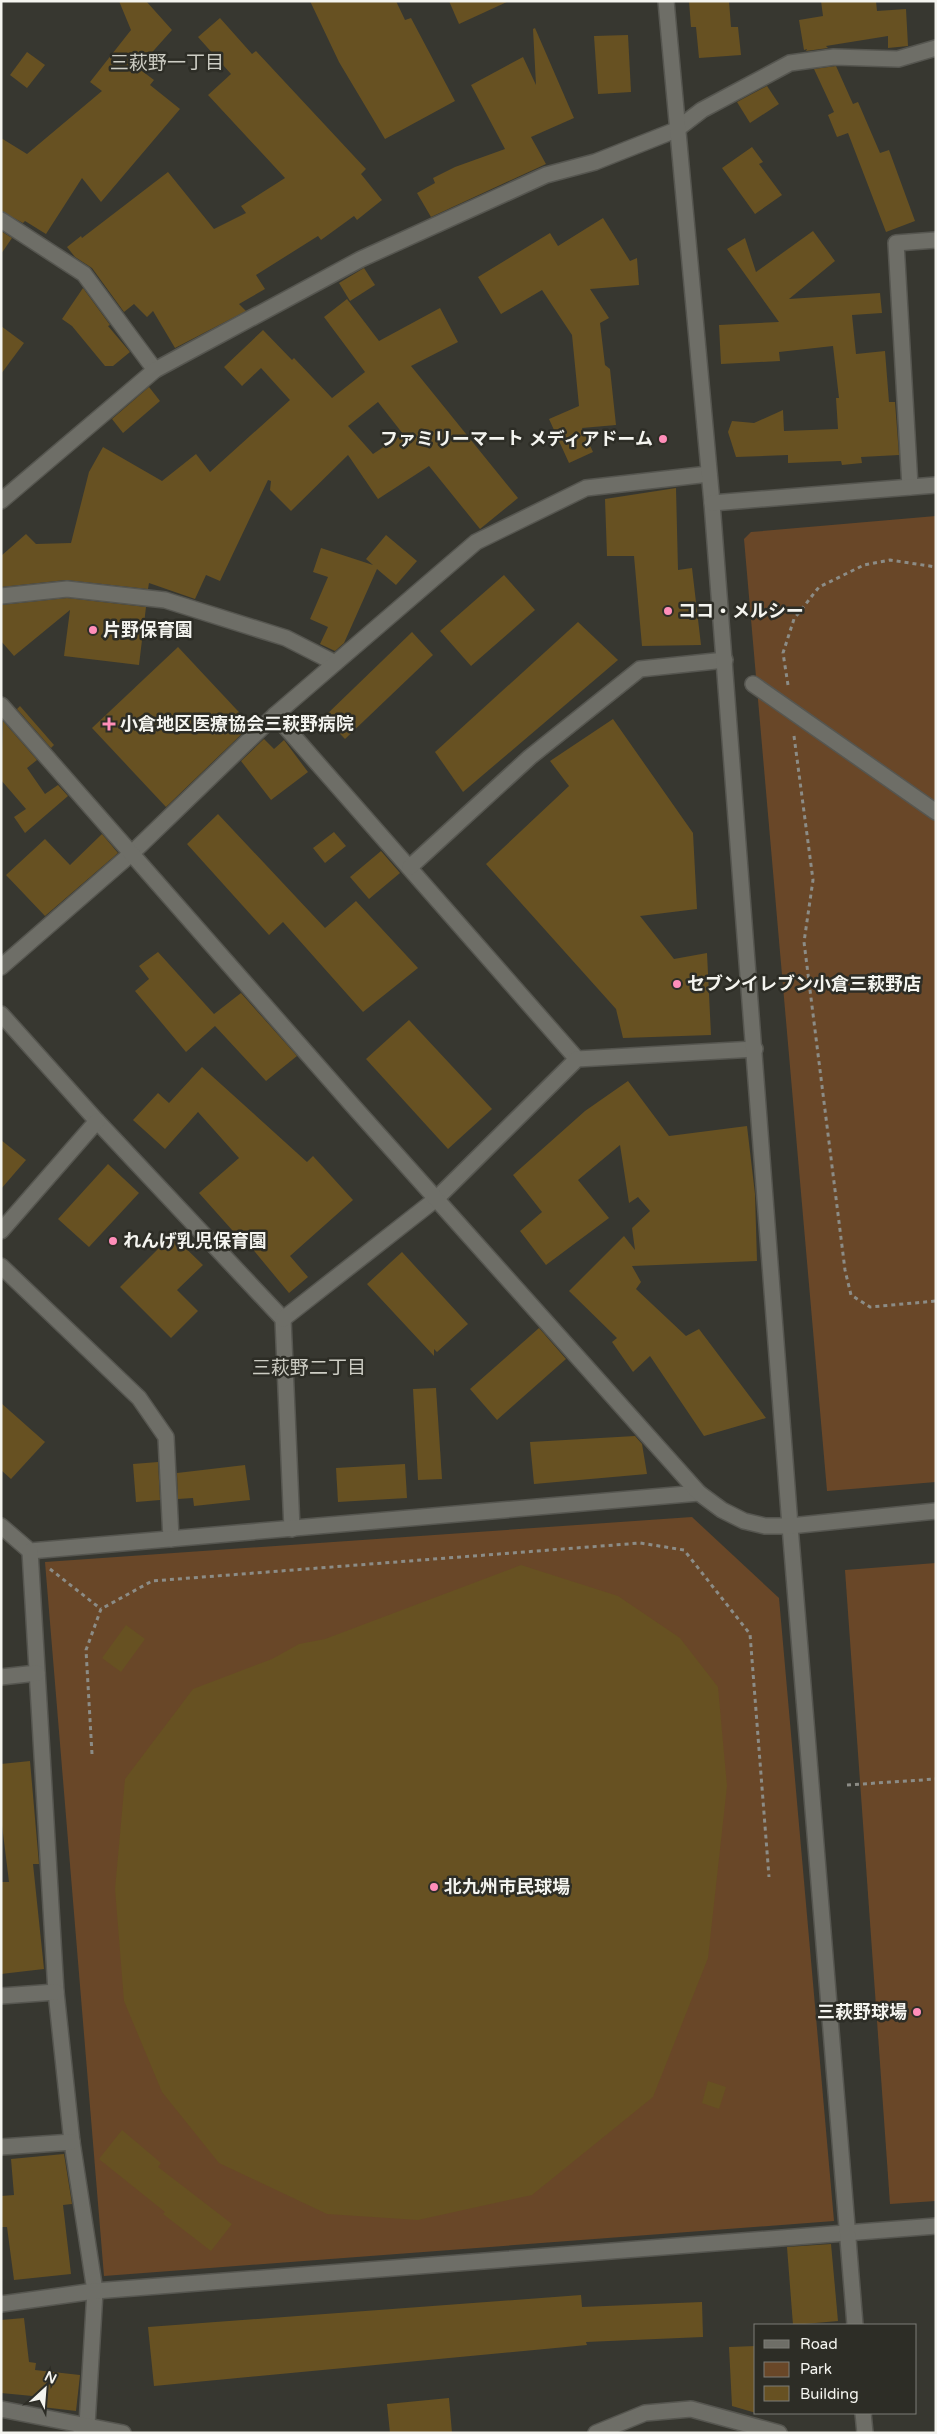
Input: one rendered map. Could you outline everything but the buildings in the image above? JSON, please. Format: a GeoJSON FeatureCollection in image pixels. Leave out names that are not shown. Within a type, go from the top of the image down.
{"type":"FeatureCollection","features":[{"type":"Feature","properties":{"kind":"street"},"geometry":{"type":"LineString","coordinates":[[666,1],[676,130],[712,503],[725,660],[790,1526],[856,2324]]}},
{"type":"Feature","properties":{"kind":"street"},"geometry":{"type":"LineString","coordinates":[[1,501],[155,370],[361,259],[546,175],[595,162],[676,130],[702,110],[790,63],[834,57],[898,59],[936,48]]}},
{"type":"Feature","properties":{"kind":"street"},"geometry":{"type":"LineString","coordinates":[[1,220],[84,274],[155,370]]}},
{"type":"Feature","properties":{"kind":"street"},"geometry":{"type":"LineString","coordinates":[[910,487],[896,242],[936,240]]}},
{"type":"Feature","properties":{"kind":"street"},"geometry":{"type":"LineString","coordinates":[[1,967],[132,853],[275,715],[476,542],[586,488],[709,474]]}},
{"type":"Feature","properties":{"kind":"street"},"geometry":{"type":"LineString","coordinates":[[712,503],[936,485]]}},
{"type":"Feature","properties":{"kind":"street"},"geometry":{"type":"LineString","coordinates":[[1,596],[67,589],[165,600],[286,638],[335,663]]}},
{"type":"Feature","properties":{"kind":"street"},"geometry":{"type":"LineString","coordinates":[[410,867],[530,758],[640,669],[725,660]]}},
{"type":"Feature","properties":{"kind":"street"},"geometry":{"type":"LineString","coordinates":[[752,684],[936,812]]}},
{"type":"Feature","properties":{"kind":"street"},"geometry":{"type":"LineString","coordinates":[[1,705],[436,1199],[699,1493],[722,1510],[744,1520],[765,1526],[790,1526],[936,1511]]}},
{"type":"Feature","properties":{"kind":"street"},"geometry":{"type":"LineString","coordinates":[[275,715],[577,1059]]}},
{"type":"Feature","properties":{"kind":"street"},"geometry":{"type":"LineString","coordinates":[[1,1014],[283,1319],[292,1529]]}},
{"type":"Feature","properties":{"kind":"street"},"geometry":{"type":"LineString","coordinates":[[283,1319],[436,1199],[577,1059],[755,1049]]}},
{"type":"Feature","properties":{"kind":"street"},"geometry":{"type":"LineString","coordinates":[[1,1231],[97,1120]]}},
{"type":"Feature","properties":{"kind":"street"},"geometry":{"type":"LineString","coordinates":[[1,1266],[139,1398],[166,1436],[172,1539]]}},
{"type":"Feature","properties":{"kind":"street"},"geometry":{"type":"LineString","coordinates":[[30,1552],[699,1493]]}},
{"type":"Feature","properties":{"kind":"street"},"geometry":{"type":"LineString","coordinates":[[1,1526],[30,1552],[56,1992],[72,2142],[96,2291],[84,2429]]}},
{"type":"Feature","properties":{"kind":"street"},"geometry":{"type":"LineString","coordinates":[[1,1677],[37,1674]]}},
{"type":"Feature","properties":{"kind":"street"},"geometry":{"type":"LineString","coordinates":[[1,1996],[56,1992]]}},
{"type":"Feature","properties":{"kind":"street"},"geometry":{"type":"LineString","coordinates":[[1,2147],[72,2142]]}},
{"type":"Feature","properties":{"kind":"street"},"geometry":{"type":"LineString","coordinates":[[1,2304],[96,2291],[936,2226]]}},
{"type":"Feature","properties":{"kind":"street"},"geometry":{"type":"LineString","coordinates":[[1,2409],[84,2429],[123,2433]]}},
{"type":"Feature","properties":{"kind":"street"},"geometry":{"type":"LineString","coordinates":[[596,2433],[645,2414],[691,2409],[779,2433]]}},
{"type":"Feature","properties":{"kind":"street"},"geometry":{"type":"LineString","coordinates":[[863,2414],[864,2433]]}},
{"type":"Feature","properties":{"kind":"path"},"geometry":{"type":"LineString","coordinates":[[936,567],[890,560],[864,565],[819,587],[794,619],[783,653],[813,880],[804,942],[844,1270],[851,1295],[870,1307],[936,1302]]}},
{"type":"Feature","properties":{"kind":"path"},"geometry":{"type":"LineString","coordinates":[[92,1754],[86,1650],[101,1609],[152,1581],[640,1543],[684,1550],[750,1634],[769,1878]]}},
{"type":"Feature","properties":{"kind":"path"},"geometry":{"type":"LineString","coordinates":[[30,1552],[101,1609]]}},
{"type":"Feature","properties":{"kind":"path"},"geometry":{"type":"LineString","coordinates":[[847,1785],[936,1779]]}},
{"type":"Feature","properties":{"kind":"green space"},"geometry":{"type":"Polygon","coordinates":[[[936,516],[936,1482],[827,1491],[744,539],[751,532],[936,516]]]}},
{"type":"Feature","properties":{"kind":"green space"},"geometry":{"type":"Polygon","coordinates":[[[692,1517],[779,1598],[834,2221],[104,2276],[45,1562],[692,1517]]]}},
{"type":"Feature","properties":{"kind":"green space"},"geometry":{"type":"Polygon","coordinates":[[[936,1563],[936,2201],[890,2204],[845,1570],[936,1563]]]}},
{"type":"Feature","properties":{"kind":"place","name":"ファミリーマート メディアドーム"},"geometry":{"type":"Point","coordinates":[663,439]}},
{"type":"Feature","properties":{"kind":"place","name":"ココ・メルシー"},"geometry":{"type":"Point","coordinates":[668,611]}},
{"type":"Feature","properties":{"kind":"place","name":"片野保育園"},"geometry":{"type":"Point","coordinates":[93,630]}},
{"type":"Feature","properties":{"kind":"place","name":"小倉地区医療協会三萩野病院"},"geometry":{"type":"Point","coordinates":[109,724]}},
{"type":"Feature","properties":{"kind":"place","name":"セブンイレブン小倉三萩野店"},"geometry":{"type":"Point","coordinates":[677,984]}},
{"type":"Feature","properties":{"kind":"place","name":"れんげ乳児保育園"},"geometry":{"type":"Point","coordinates":[113,1241]}},
{"type":"Feature","properties":{"kind":"place","name":"北九州市民球場"},"geometry":{"type":"Point","coordinates":[434,1887]}},
{"type":"Feature","properties":{"kind":"place","name":"三萩野球場"},"geometry":{"type":"Point","coordinates":[917,2012]}},
{"type":"Feature","properties":{"kind":"district","name":"三萩野一丁目"},"geometry":{"type":"Point","coordinates":[167,62]}},
{"type":"Feature","properties":{"kind":"district","name":"三萩野二丁目"},"geometry":{"type":"Point","coordinates":[309,1367]}}]}
